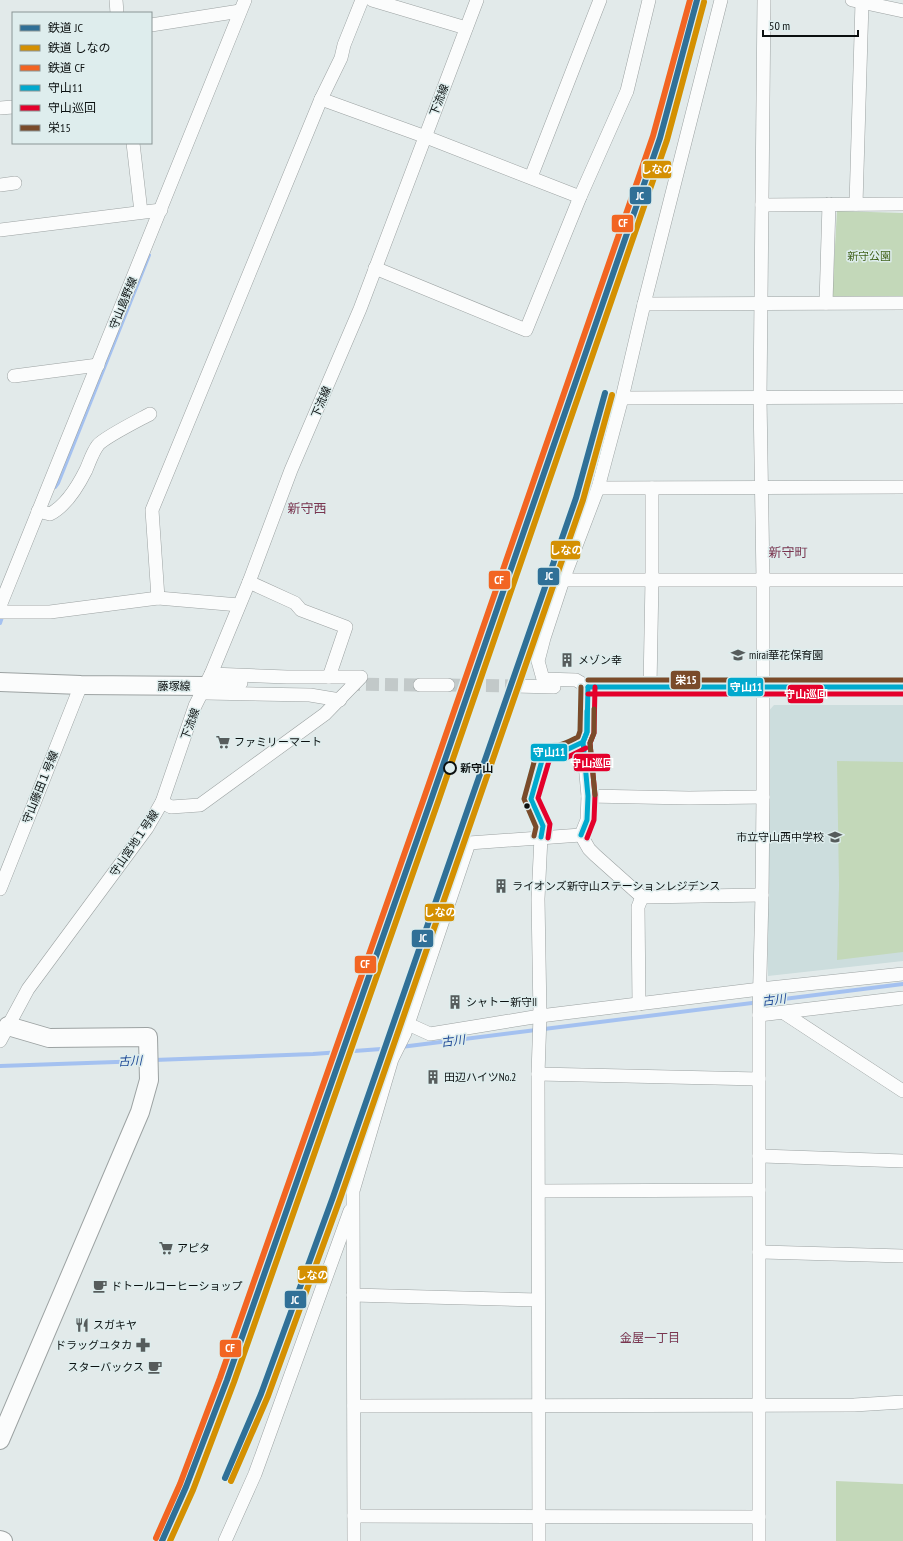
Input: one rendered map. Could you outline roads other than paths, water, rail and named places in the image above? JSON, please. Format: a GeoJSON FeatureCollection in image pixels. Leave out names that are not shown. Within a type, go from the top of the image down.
{"type":"FeatureCollection","features":[{"type":"Feature","properties":{"kind":"street"},"geometry":{"type":"LineString","coordinates":[[116,0],[117,12]]}},
{"type":"Feature","properties":{"kind":"street"},"geometry":{"type":"LineString","coordinates":[[158,598],[152,510],[322,99],[341,58],[344,45],[362,0]]}},
{"type":"Feature","properties":{"kind":"street"},"geometry":{"type":"LineString","coordinates":[[372,0],[466,28]]}},
{"type":"Feature","properties":{"kind":"street","name":"下流線"},"geometry":{"type":"LineString","coordinates":[[162,802],[196,706],[249,582],[291,470],[360,309],[477,0]]}},
{"type":"Feature","properties":{"kind":"street"},"geometry":{"type":"LineString","coordinates":[[531,177],[600,0]]}},
{"type":"Feature","properties":{"kind":"street"},"geometry":{"type":"LineString","coordinates":[[375,268],[526,330],[580,197],[627,91],[649,0]]}},
{"type":"Feature","properties":{"kind":"street"},"geometry":{"type":"LineString","coordinates":[[588,687],[576,680],[543,679],[538,661],[563,580],[598,488],[722,0]]}},
{"type":"Feature","properties":{"kind":"street"},"geometry":{"type":"LineString","coordinates":[[759,1541],[759,1015],[763,797],[763,580],[760,398],[764,0]]}},
{"type":"Feature","properties":{"kind":"street"},"geometry":{"type":"LineString","coordinates":[[856,204],[857,1],[903,10]]}},
{"type":"Feature","properties":{"kind":"street"},"geometry":{"type":"LineString","coordinates":[[152,24],[242,6]]}},
{"type":"Feature","properties":{"kind":"street","name":"守山島野線"},"geometry":{"type":"LineString","coordinates":[[0,606],[242,6]]}},
{"type":"Feature","properties":{"kind":"street"},"geometry":{"type":"LineString","coordinates":[[322,99],[426,137],[580,197]]}},
{"type":"Feature","properties":{"kind":"street"},"geometry":{"type":"LineString","coordinates":[[0,108],[12,107]]}},
{"type":"Feature","properties":{"kind":"street"},"geometry":{"type":"LineString","coordinates":[[133,144],[141,212]]}},
{"type":"Feature","properties":{"kind":"street"},"geometry":{"type":"LineString","coordinates":[[0,185],[15,183]]}},
{"type":"Feature","properties":{"kind":"street"},"geometry":{"type":"LineString","coordinates":[[826,303],[829,204]]}},
{"type":"Feature","properties":{"kind":"street"},"geometry":{"type":"LineString","coordinates":[[762,205],[903,204]]}},
{"type":"Feature","properties":{"kind":"street"},"geometry":{"type":"LineString","coordinates":[[0,230],[161,210]]}},
{"type":"Feature","properties":{"kind":"street"},"geometry":{"type":"LineString","coordinates":[[644,304],[903,303]]}},
{"type":"Feature","properties":{"kind":"street"},"geometry":{"type":"LineString","coordinates":[[14,376],[98,365]]}},
{"type":"Feature","properties":{"kind":"street"},"geometry":{"type":"LineString","coordinates":[[622,398],[903,397]]}},
{"type":"Feature","properties":{"kind":"street"},"geometry":{"type":"LineString","coordinates":[[38,511],[50,514],[64,503],[77,486],[99,444],[150,414]]}},
{"type":"Feature","properties":{"kind":"street"},"geometry":{"type":"LineString","coordinates":[[598,488],[903,487]]}},
{"type":"Feature","properties":{"kind":"street"},"geometry":{"type":"LineString","coordinates":[[650,687],[652,488]]}},
{"type":"Feature","properties":{"kind":"street"},"geometry":{"type":"LineString","coordinates":[[563,580],[903,580]]}},
{"type":"Feature","properties":{"kind":"street"},"geometry":{"type":"LineString","coordinates":[[206,684],[287,678],[329,677],[346,627],[301,610],[295,602],[249,582]]}},
{"type":"Feature","properties":{"kind":"street"},"geometry":{"type":"LineString","coordinates":[[0,612],[50,612],[158,598],[239,605]]}},
{"type":"Feature","properties":{"kind":"street","name":"守山宮地１号線"},"geometry":{"type":"LineString","coordinates":[[0,1041],[28,989],[147,828],[162,802],[171,807],[200,805],[325,714],[361,677],[329,677]]}},
{"type":"Feature","properties":{"kind":"street","name":"藤塚線"},"geometry":{"type":"LineString","coordinates":[[0,682],[81,685],[228,683],[347,684]]}},
{"type":"Feature","properties":{"kind":"street"},"geometry":{"type":"LineString","coordinates":[[206,684],[310,695],[340,700]]}},
{"type":"Feature","properties":{"kind":"street"},"geometry":{"type":"LineString","coordinates":[[420,684],[448,685]]}},
{"type":"Feature","properties":{"kind":"street","name":"守山藤田１号線"},"geometry":{"type":"LineString","coordinates":[[0,889],[81,685]]}},
{"type":"Feature","properties":{"kind":"street"},"geometry":{"type":"LineString","coordinates":[[515,686],[903,687]]}},
{"type":"Feature","properties":{"kind":"street"},"geometry":{"type":"LineString","coordinates":[[581,835],[587,820],[588,796],[583,742],[587,732],[588,687]]}},
{"type":"Feature","properties":{"kind":"street"},"geometry":{"type":"LineString","coordinates":[[588,796],[688,798],[763,797]]}},
{"type":"Feature","properties":{"kind":"street"},"geometry":{"type":"LineString","coordinates":[[581,835],[589,849],[642,897],[762,895]]}},
{"type":"Feature","properties":{"kind":"street"},"geometry":{"type":"LineString","coordinates":[[354,1541],[353,1192],[391,1061],[406,1029],[469,843],[581,835]]}},
{"type":"Feature","properties":{"kind":"street"},"geometry":{"type":"LineString","coordinates":[[539,1541],[538,1074],[540,1016],[538,899],[541,837]]}},
{"type":"Feature","properties":{"kind":"street"},"geometry":{"type":"LineString","coordinates":[[639,1004],[638,907],[642,897]]}},
{"type":"Feature","properties":{"kind":"street"},"geometry":{"type":"LineString","coordinates":[[406,1029],[430,1034],[540,1016],[760,988],[903,974]]}},
{"type":"Feature","properties":{"kind":"street"},"geometry":{"type":"LineString","coordinates":[[759,1015],[903,998]]}},
{"type":"Feature","properties":{"kind":"street"},"geometry":{"type":"LineString","coordinates":[[784,1013],[903,1091]]}},
{"type":"Feature","properties":{"kind":"street"},"geometry":{"type":"LineString","coordinates":[[0,1440],[140,1112],[149,1080],[148,1037],[49,1038],[8,1026]]}},
{"type":"Feature","properties":{"kind":"street"},"geometry":{"type":"LineString","coordinates":[[538,1074],[759,1078]]}},
{"type":"Feature","properties":{"kind":"street"},"geometry":{"type":"LineString","coordinates":[[759,1156],[903,1161]]}},
{"type":"Feature","properties":{"kind":"street"},"geometry":{"type":"LineString","coordinates":[[539,1191],[759,1190]]}},
{"type":"Feature","properties":{"kind":"street"},"geometry":{"type":"LineString","coordinates":[[225,1541],[255,1474],[353,1202]]}},
{"type":"Feature","properties":{"kind":"street"},"geometry":{"type":"LineString","coordinates":[[759,1252],[903,1256]]}},
{"type":"Feature","properties":{"kind":"street"},"geometry":{"type":"LineString","coordinates":[[353,1295],[538,1300]]}},
{"type":"Feature","properties":{"kind":"street"},"geometry":{"type":"LineString","coordinates":[[354,1406],[854,1405],[903,1402]]}},
{"type":"Feature","properties":{"kind":"street"},"geometry":{"type":"LineString","coordinates":[[354,1516],[760,1517]]}},
{"type":"Feature","properties":{"kind":"street"},"geometry":{"type":"LineString","coordinates":[[0,1540],[4,1541]]}},
{"type":"Feature","properties":{"kind":"waterway"},"geometry":{"type":"LineString","coordinates":[[55,487],[58,483],[149,255]]}},
{"type":"Feature","properties":{"kind":"waterway"},"geometry":{"type":"LineString","coordinates":[[0,623],[2,617]]}},
{"type":"Feature","properties":{"kind":"waterway","name":"古川"},"geometry":{"type":"LineString","coordinates":[[401,1047],[903,984]]}},
{"type":"Feature","properties":{"kind":"waterway","name":"古川"},"geometry":{"type":"LineString","coordinates":[[154,1060],[313,1054],[395,1048]]}},
{"type":"Feature","properties":{"kind":"waterway","name":"古川"},"geometry":{"type":"LineString","coordinates":[[0,1066],[145,1061]]}},
{"type":"Feature","properties":{"kind":"tunnel"},"geometry":{"type":"LineString","coordinates":[[347,684],[420,685]]}},
{"type":"Feature","properties":{"kind":"tunnel"},"geometry":{"type":"LineString","coordinates":[[448,685],[515,686]]}},
{"type":"Feature","properties":{"kind":"rail line","name":"CF"},"geometry":{"type":"LineString","coordinates":[[156,1538],[180,1484],[220,1378],[424,798],[653,136],[690,0]]}},
{"type":"Feature","properties":{"kind":"rail line","name":"JC"},"geometry":{"type":"LineString","coordinates":[[162,1541],[186,1487],[227,1380],[431,800],[660,138],[697,0]]}},
{"type":"Feature","properties":{"kind":"rail line","name":"しなの"},"geometry":{"type":"LineString","coordinates":[[170,1541],[193,1490],[234,1382],[438,802],[667,140],[704,2]]}},
{"type":"Feature","properties":{"kind":"rail line","name":"JC"},"geometry":{"type":"LineString","coordinates":[[225,1478],[261,1394],[333,1197],[576,498],[605,393]]}},
{"type":"Feature","properties":{"kind":"rail line","name":"しなの"},"geometry":{"type":"LineString","coordinates":[[231,1481],[268,1396],[340,1199],[583,500],[612,395]]}},
{"type":"Feature","properties":{"kind":"place","name":"mirai華花保育園"},"geometry":{"type":"Point","coordinates":[738,655]}},
{"type":"Feature","properties":{"kind":"place","name":"メゾン幸"},"geometry":{"type":"Point","coordinates":[567,660]}},
{"type":"Feature","properties":{"kind":"place","name":"ファミリーマート"},"geometry":{"type":"Point","coordinates":[223,742]}},
{"type":"Feature","properties":{"kind":"place","name":"新守山"},"geometry":{"type":"Point","coordinates":[450,768]}},
{"type":"Feature","properties":{"kind":"place","name":"市立守山西中学校"},"geometry":{"type":"Point","coordinates":[835,837]}},
{"type":"Feature","properties":{"kind":"place","name":"ライオンズ新守山ステーションレジデンス"},"geometry":{"type":"Point","coordinates":[501,886]}},
{"type":"Feature","properties":{"kind":"place","name":"シャトー新守II"},"geometry":{"type":"Point","coordinates":[455,1002]}},
{"type":"Feature","properties":{"kind":"place","name":"田辺ハイツNo.2"},"geometry":{"type":"Point","coordinates":[433,1077]}},
{"type":"Feature","properties":{"kind":"place","name":"アピタ"},"geometry":{"type":"Point","coordinates":[166,1248]}},
{"type":"Feature","properties":{"kind":"place","name":"ドトールコーヒーショップ"},"geometry":{"type":"Point","coordinates":[100,1286]}},
{"type":"Feature","properties":{"kind":"place","name":"スガキヤ"},"geometry":{"type":"Point","coordinates":[82,1325]}},
{"type":"Feature","properties":{"kind":"place","name":"ドラッグユタカ"},"geometry":{"type":"Point","coordinates":[143,1345]}},
{"type":"Feature","properties":{"kind":"place","name":"スターバックス"},"geometry":{"type":"Point","coordinates":[155,1367]}},
{"type":"Feature","properties":{"kind":"district","name":"新守西"},"geometry":{"type":"Point","coordinates":[307,508]}},
{"type":"Feature","properties":{"kind":"district","name":"新守町"},"geometry":{"type":"Point","coordinates":[788,552]}},
{"type":"Feature","properties":{"kind":"district","name":"金屋一丁目"},"geometry":{"type":"Point","coordinates":[650,1338]}},
{"type":"Feature","properties":{"kind":"park label","name":"新守公園"},"geometry":{"type":"Point","coordinates":[869,256]}}]}
